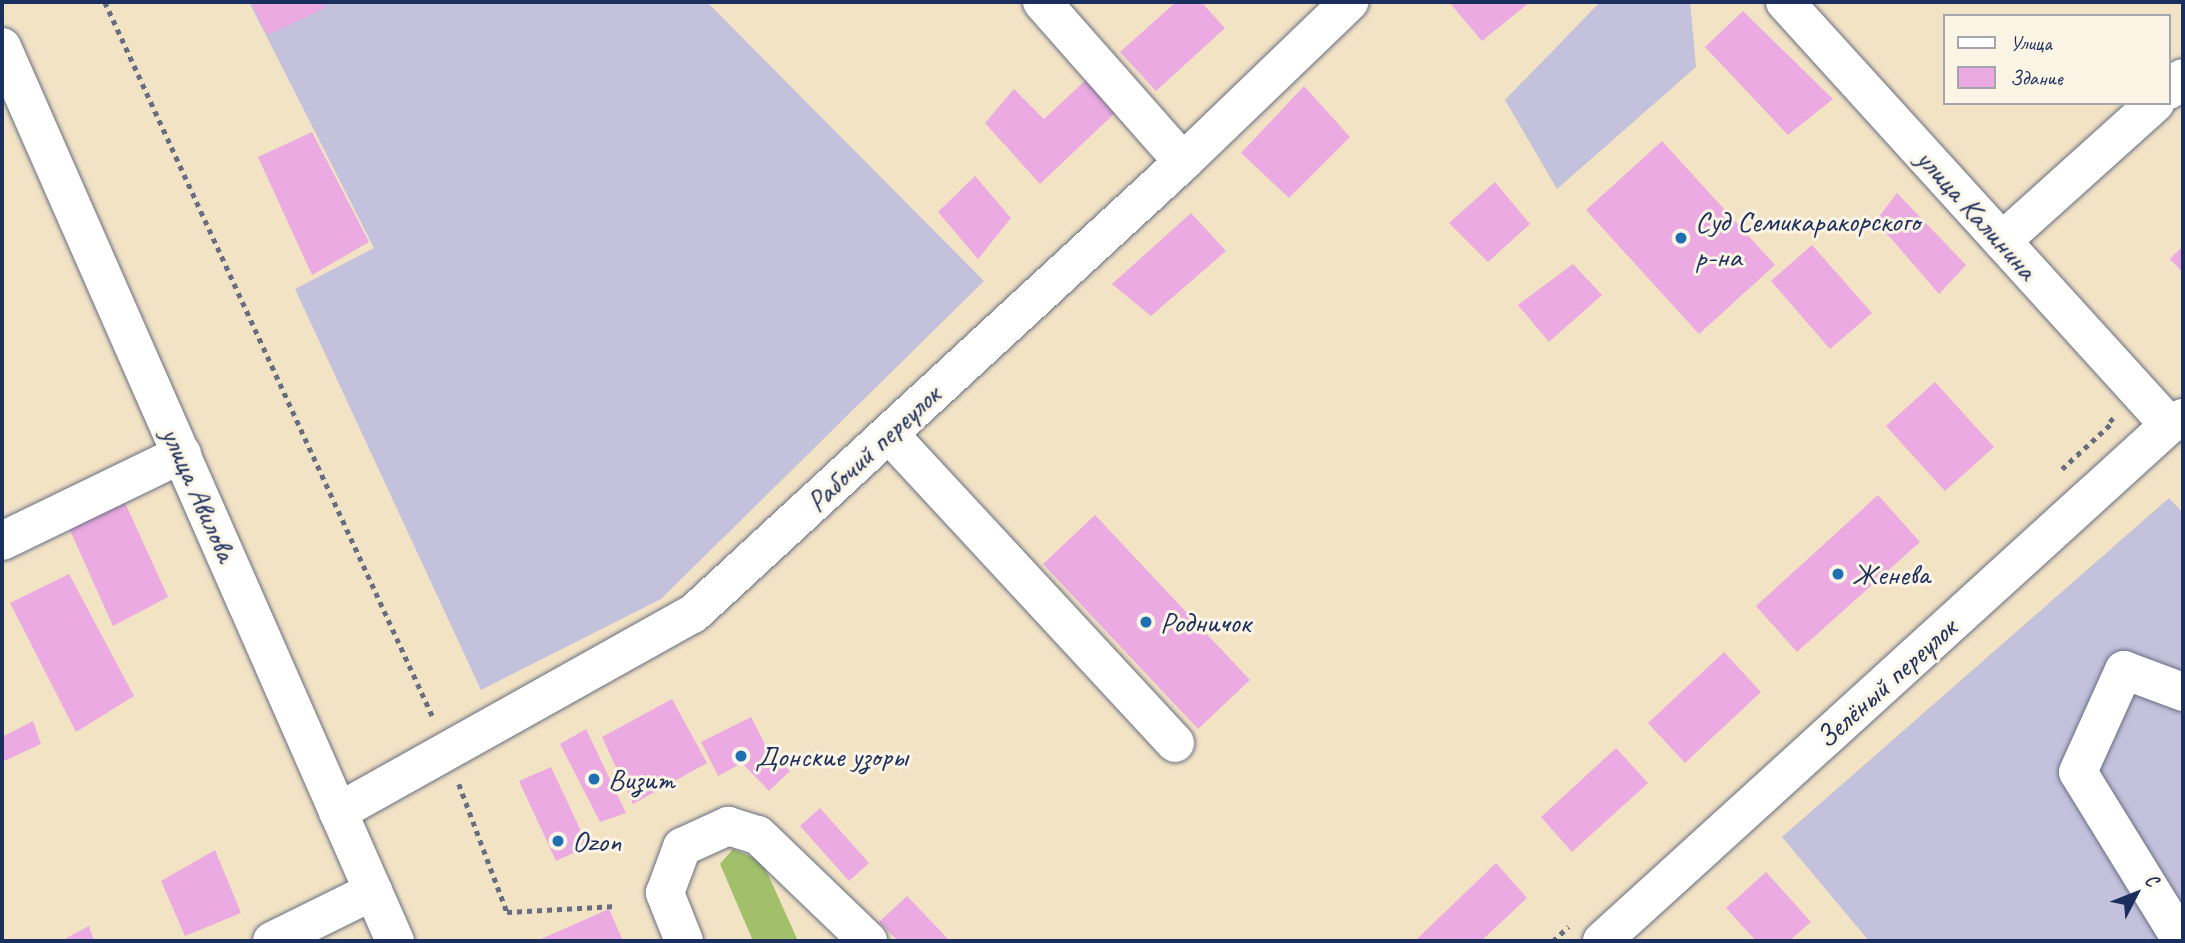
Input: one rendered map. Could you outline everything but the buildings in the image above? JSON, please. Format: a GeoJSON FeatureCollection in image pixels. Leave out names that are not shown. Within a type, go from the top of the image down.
{"type":"FeatureCollection","features":[{"type":"Feature","properties":{"kind":"street"},"geometry":{"type":"LineString","coordinates":[[1042,2],[1183,162]]}},
{"type":"Feature","properties":{"kind":"street","name":"Рабочий переулок"},"geometry":{"type":"LineString","coordinates":[[338,811],[693,614],[1183,162],[1349,2]]}},
{"type":"Feature","properties":{"kind":"street","name":"улица Калинина"},"geometry":{"type":"LineString","coordinates":[[1786,2],[2002,241],[2176,421]]}},
{"type":"Feature","properties":{"kind":"street","name":"улица Авилова"},"geometry":{"type":"LineString","coordinates":[[2,47],[395,941]]}},
{"type":"Feature","properties":{"kind":"street"},"geometry":{"type":"LineString","coordinates":[[2002,241],[2153,105]]}},
{"type":"Feature","properties":{"kind":"street","name":"Зелёный переулок"},"geometry":{"type":"LineString","coordinates":[[1587,932],[2176,421]]}},
{"type":"Feature","properties":{"kind":"street"},"geometry":{"type":"LineString","coordinates":[[889,433],[1175,743]]}},
{"type":"Feature","properties":{"kind":"street"},"geometry":{"type":"LineString","coordinates":[[2,541],[182,453]]}},
{"type":"Feature","properties":{"kind":"street"},"geometry":{"type":"LineString","coordinates":[[2182,941],[2078,772],[2124,670],[2183,692]]}},
{"type":"Feature","properties":{"kind":"street"},"geometry":{"type":"LineString","coordinates":[[684,941],[665,893],[673,870],[682,847],[728,825],[758,835],[868,941]]}},
{"type":"Feature","properties":{"kind":"street"},"geometry":{"type":"LineString","coordinates":[[272,941],[373,891]]}},
{"type":"Feature","properties":{"kind":"path"},"geometry":{"type":"LineString","coordinates":[[105,2],[448,750],[507,912],[616,906]]}},
{"type":"Feature","properties":{"kind":"path"},"geometry":{"type":"LineString","coordinates":[[2052,478],[2113,422],[2104,411]]}},
{"type":"Feature","properties":{"kind":"path"},"geometry":{"type":"LineString","coordinates":[[1553,941],[1587,932]]}},
{"type":"Feature","properties":{"kind":"shaded area"},"geometry":{"type":"Polygon","coordinates":[[[249,2],[707,2],[984,281],[661,599],[481,690],[295,289],[374,248],[249,2]]]}},
{"type":"Feature","properties":{"kind":"shaded area"},"geometry":{"type":"Polygon","coordinates":[[[1690,2],[1696,67],[1557,189],[1505,100],[1599,3],[1690,2]]]}},
{"type":"Feature","properties":{"kind":"shaded area"},"geometry":{"type":"Polygon","coordinates":[[[2169,498],[2183,513],[2183,941],[1869,941],[1782,837],[2169,498]]]}},
{"type":"Feature","properties":{"kind":"green space"},"geometry":{"type":"Polygon","coordinates":[[[733,849],[762,861],[798,941],[753,941],[720,864],[733,849]]]}},
{"type":"Feature","properties":{"kind":"place","name":"Суд Семикаракорского р-на"},"geometry":{"type":"Point","coordinates":[1681,238]}},
{"type":"Feature","properties":{"kind":"place","name":"Женева"},"geometry":{"type":"Point","coordinates":[1838,574]}},
{"type":"Feature","properties":{"kind":"place","name":"Родничок"},"geometry":{"type":"Point","coordinates":[1146,622]}},
{"type":"Feature","properties":{"kind":"place","name":"Донские узоры"},"geometry":{"type":"Point","coordinates":[741,756]}},
{"type":"Feature","properties":{"kind":"place","name":"Визит"},"geometry":{"type":"Point","coordinates":[594,779]}},
{"type":"Feature","properties":{"kind":"place","name":"Ozon"},"geometry":{"type":"Point","coordinates":[558,841]}}]}
